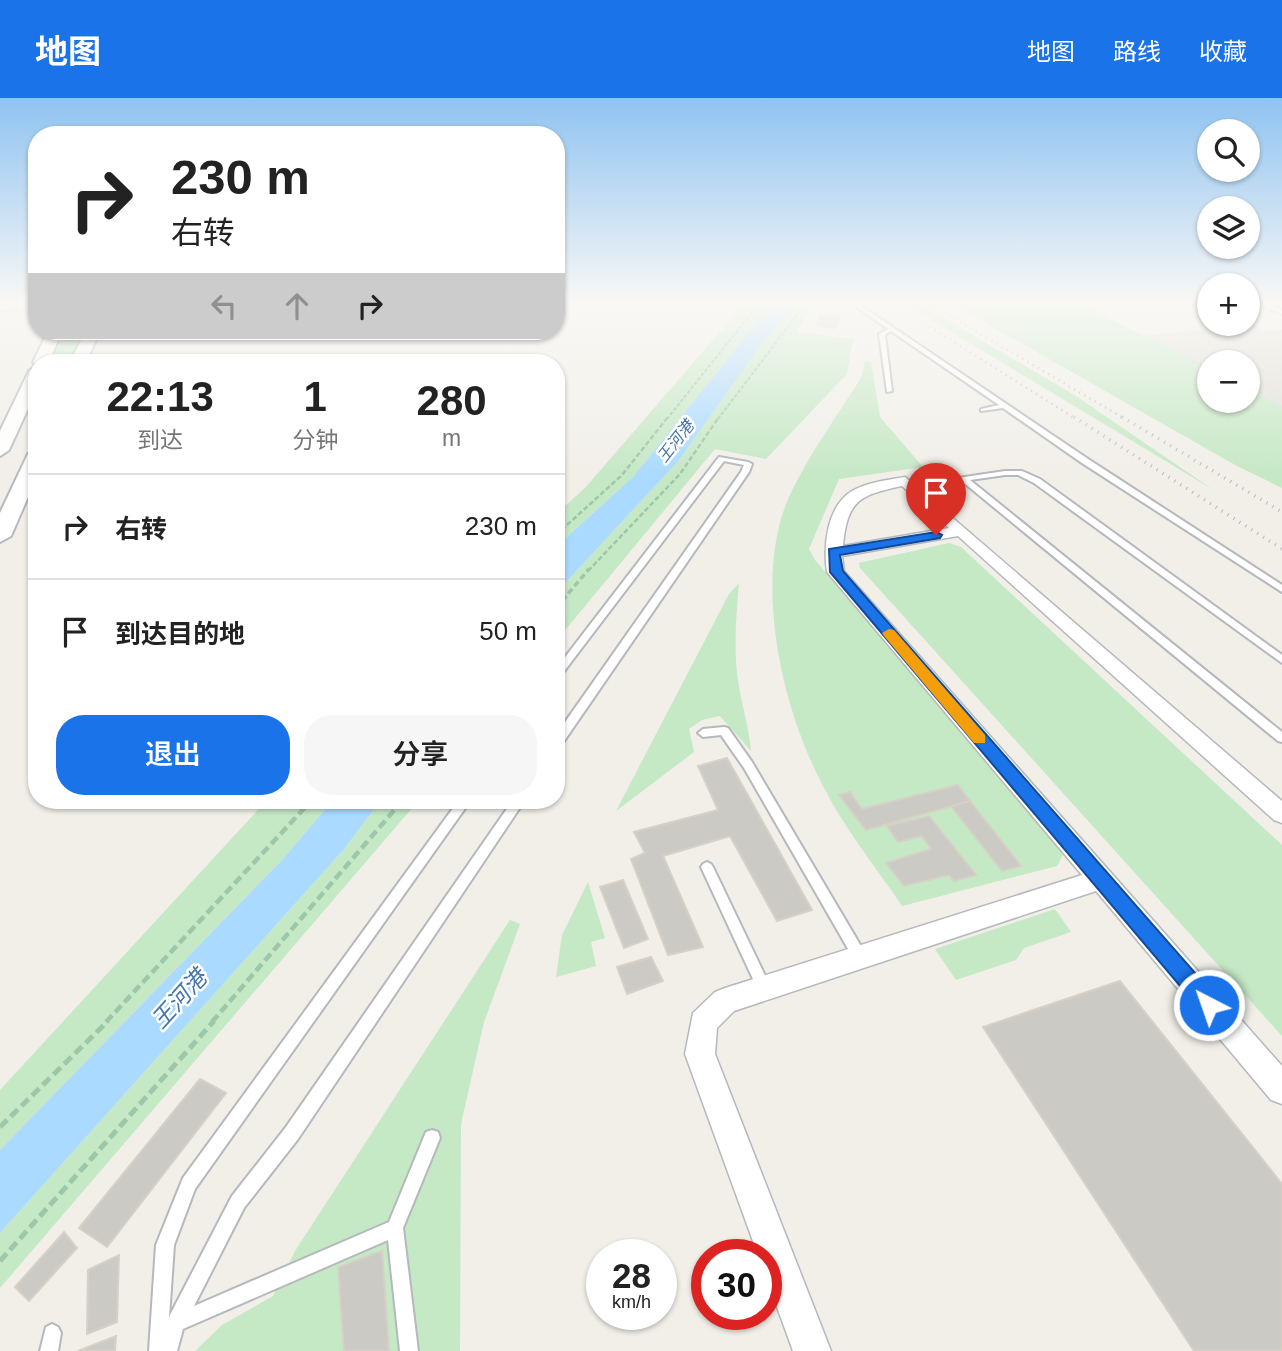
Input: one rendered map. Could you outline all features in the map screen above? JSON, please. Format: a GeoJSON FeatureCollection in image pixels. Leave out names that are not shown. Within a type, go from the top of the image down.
{"type":"FeatureCollection","features":[{"type":"Feature","properties":{"kind":"main road"},"geometry":{"type":"LineString","coordinates":[[10,391],[28,389]]}},
{"type":"Feature","properties":{"kind":"main road"},"geometry":{"type":"LineString","coordinates":[[0,450],[28,391]]}},
{"type":"Feature","properties":{"kind":"main road"},"geometry":{"type":"LineString","coordinates":[[0,536],[28,474]]}},
{"type":"Feature","properties":{"kind":"street"},"geometry":{"type":"LineString","coordinates":[[1282,814],[905,481],[867,489],[850,496],[840,510],[834,552],[836,572],[1282,1089]]}},
{"type":"Feature","properties":{"kind":"street"},"geometry":{"type":"LineString","coordinates":[[834,552],[961,531]]}},
{"type":"Feature","properties":{"kind":"street"},"geometry":{"type":"LineString","coordinates":[[812,1351],[700,1054],[704,1023],[725,1001],[1100,880]]}},
{"type":"Feature","properties":{"kind":"lane"},"geometry":{"type":"LineString","coordinates":[[884,359],[889,368],[889,391]]}},
{"type":"Feature","properties":{"kind":"lane"},"geometry":{"type":"LineString","coordinates":[[936,359],[1282,589]]}},
{"type":"Feature","properties":{"kind":"lane"},"geometry":{"type":"LineString","coordinates":[[983,410],[1004,406]]}},
{"type":"Feature","properties":{"kind":"lane"},"geometry":{"type":"LineString","coordinates":[[565,665],[722,459],[748,464],[565,731]]}},
{"type":"Feature","properties":{"kind":"lane"},"geometry":{"type":"LineString","coordinates":[[911,487],[1005,473],[1019,474],[1037,481],[1282,660]]}},
{"type":"Feature","properties":{"kind":"lane"},"geometry":{"type":"LineString","coordinates":[[964,479],[1282,738]]}},
{"type":"Feature","properties":{"kind":"lane"},"geometry":{"type":"LineString","coordinates":[[1238,562],[1254,563]]}},
{"type":"Feature","properties":{"kind":"lane"},"geometry":{"type":"LineString","coordinates":[[703,733],[724,731],[732,742],[860,957]]}},
{"type":"Feature","properties":{"kind":"lane"},"geometry":{"type":"LineString","coordinates":[[158,1351],[165,1245],[188,1184],[459,809]]}},
{"type":"Feature","properties":{"kind":"lane"},"geometry":{"type":"LineString","coordinates":[[168,1351],[176,1323],[237,1202],[292,1133],[513,809]]}},
{"type":"Feature","properties":{"kind":"lane"},"geometry":{"type":"LineString","coordinates":[[707,867],[764,988]]}},
{"type":"Feature","properties":{"kind":"lane"},"geometry":{"type":"LineString","coordinates":[[409,1351],[395,1228],[432,1139]]}},
{"type":"Feature","properties":{"kind":"lane"},"geometry":{"type":"LineString","coordinates":[[176,1323],[395,1228]]}},
{"type":"Feature","properties":{"kind":"path"},"geometry":{"type":"LineString","coordinates":[[565,527],[622,475],[714,359]]}},
{"type":"Feature","properties":{"kind":"path"},"geometry":{"type":"LineString","coordinates":[[565,598],[604,552],[681,474],[741,386],[764,359]]}},
{"type":"Feature","properties":{"kind":"path"},"geometry":{"type":"LineString","coordinates":[[0,1127],[87,1043],[304,809]]}},
{"type":"Feature","properties":{"kind":"path"},"geometry":{"type":"LineString","coordinates":[[0,1261],[303,919],[395,809]]}},
{"type":"Feature","properties":{"kind":"shaded area"},"geometry":{"type":"Polygon","coordinates":[[[1151,359],[1197,359],[1197,383],[1151,359]]]}},
{"type":"Feature","properties":{"kind":"shaded area"},"geometry":{"type":"Polygon","coordinates":[[[1260,359],[1282,359],[1282,425],[1260,409],[1260,359]]]}},
{"type":"Feature","properties":{"kind":"green space"},"geometry":{"type":"Polygon","coordinates":[[[696,359],[727,359],[633,477],[565,539],[565,506],[585,488],[696,359]]]}},
{"type":"Feature","properties":{"kind":"green space"},"geometry":{"type":"Polygon","coordinates":[[[750,359],[849,359],[847,374],[766,459],[715,449],[565,630],[565,583],[680,459],[750,359]]]}},
{"type":"Feature","properties":{"kind":"green space"},"geometry":{"type":"Polygon","coordinates":[[[997,359],[1014,359],[1076,396],[1212,489],[997,359]]]}},
{"type":"Feature","properties":{"kind":"green space"},"geometry":{"type":"Polygon","coordinates":[[[1050,359],[1192,359],[1197,362],[1197,413],[1260,413],[1260,395],[1282,406],[1282,488],[1237,466],[1050,359]]]}},
{"type":"Feature","properties":{"kind":"green space"},"geometry":{"type":"Polygon","coordinates":[[[865,361],[871,362],[880,417],[923,467],[839,479],[809,549],[815,560],[1058,843],[1063,855],[1057,866],[902,906],[841,817],[809,757],[787,691],[774,620],[772,585],[781,519],[806,465],[862,376],[865,361]]]}},
{"type":"Feature","properties":{"kind":"green space"},"geometry":{"type":"Polygon","coordinates":[[[949,543],[961,547],[1282,845],[1282,1036],[860,568],[859,563],[949,543]]]}},
{"type":"Feature","properties":{"kind":"green space"},"geometry":{"type":"Polygon","coordinates":[[[739,583],[736,662],[751,751],[720,716],[702,720],[689,729],[694,752],[616,811],[729,594],[739,583]]]}},
{"type":"Feature","properties":{"kind":"green space"},"geometry":{"type":"Polygon","coordinates":[[[259,809],[325,809],[283,859],[0,1150],[0,1090],[259,809]]]}},
{"type":"Feature","properties":{"kind":"green space"},"geometry":{"type":"Polygon","coordinates":[[[374,809],[411,809],[0,1288],[0,1233],[344,849],[374,809]]]}},
{"type":"Feature","properties":{"kind":"green space"},"geometry":{"type":"Polygon","coordinates":[[[588,882],[605,938],[591,942],[596,966],[556,977],[562,935],[588,882]]]}},
{"type":"Feature","properties":{"kind":"green space"},"geometry":{"type":"Polygon","coordinates":[[[1055,909],[1071,932],[1024,948],[1016,960],[956,980],[935,949],[1055,909]]]}},
{"type":"Feature","properties":{"kind":"green space"},"geometry":{"type":"Polygon","coordinates":[[[510,920],[520,924],[484,1022],[461,1124],[460,1351],[195,1351],[222,1325],[273,1296],[295,1251],[510,920]]]}},
{"type":"Feature","properties":{"kind":"water","name":"王河港"},"geometry":{"type":"Polygon","coordinates":[[[727,359],[750,359],[680,459],[565,583],[565,539],[633,477],[727,359]]]}},
{"type":"Feature","properties":{"kind":"water","name":"王河港"},"geometry":{"type":"Polygon","coordinates":[[[325,809],[374,809],[344,849],[0,1233],[0,1150],[283,859],[325,809]]]}},
{"type":"Feature","properties":{"kind":"building"},"geometry":{"type":"Polygon","coordinates":[[[727,758],[812,910],[777,921],[730,836],[663,856],[703,947],[668,955],[631,859],[645,853],[634,832],[718,810],[698,766],[727,758]]]}},
{"type":"Feature","properties":{"kind":"building"},"geometry":{"type":"Polygon","coordinates":[[[958,785],[970,801],[866,830],[839,795],[850,792],[862,809],[958,785]]]}},
{"type":"Feature","properties":{"kind":"building"},"geometry":{"type":"Polygon","coordinates":[[[970,801],[1021,866],[1002,871],[951,806],[970,801]]]}},
{"type":"Feature","properties":{"kind":"building"},"geometry":{"type":"Polygon","coordinates":[[[929,816],[976,875],[954,881],[949,875],[904,886],[886,863],[931,849],[922,836],[898,842],[887,826],[929,816]]]}},
{"type":"Feature","properties":{"kind":"building"},"geometry":{"type":"Polygon","coordinates":[[[623,880],[648,939],[624,948],[600,887],[623,880]]]}},
{"type":"Feature","properties":{"kind":"building"},"geometry":{"type":"Polygon","coordinates":[[[651,957],[663,981],[627,994],[617,967],[651,957]]]}},
{"type":"Feature","properties":{"kind":"building"},"geometry":{"type":"Polygon","coordinates":[[[1120,981],[1282,1184],[1282,1351],[1194,1351],[983,1027],[1120,981]]]}},
{"type":"Feature","properties":{"kind":"building"},"geometry":{"type":"Polygon","coordinates":[[[200,1079],[226,1093],[107,1247],[79,1228],[200,1079]]]}},
{"type":"Feature","properties":{"kind":"building"},"geometry":{"type":"Polygon","coordinates":[[[64,1232],[77,1248],[29,1301],[15,1287],[64,1232]]]}},
{"type":"Feature","properties":{"kind":"building"},"geometry":{"type":"Polygon","coordinates":[[[382,1251],[389,1351],[344,1351],[338,1267],[382,1251]]]}},
{"type":"Feature","properties":{"kind":"building"},"geometry":{"type":"Polygon","coordinates":[[[119,1255],[117,1322],[87,1334],[88,1270],[119,1255]]]}},
{"type":"Feature","properties":{"kind":"building"},"geometry":{"type":"Polygon","coordinates":[[[116,1336],[115,1351],[78,1351],[116,1336]]]}},
{"type":"Feature","properties":{"kind":"railway"},"geometry":{"type":"LineString","coordinates":[[982,359],[1076,419]]}},
{"type":"Feature","properties":{"kind":"railway"},"geometry":{"type":"LineString","coordinates":[[1024,359],[1125,419]]}},
{"type":"Feature","properties":{"kind":"railway"},"geometry":{"type":"LineString","coordinates":[[1074,417],[1282,549]]}},
{"type":"Feature","properties":{"kind":"railway"},"geometry":{"type":"LineString","coordinates":[[1122,417],[1282,512]]}},
{"type":"Feature","properties":{"kind":"slow traffic"},"geometry":{"type":"LineString","coordinates":[[889,633],[979,739]]}},
{"type":"Feature","properties":{"kind":"route"},"geometry":{"type":"LineString","coordinates":[[936,535],[834,552],[836,572],[1209,1005]]}}]}
